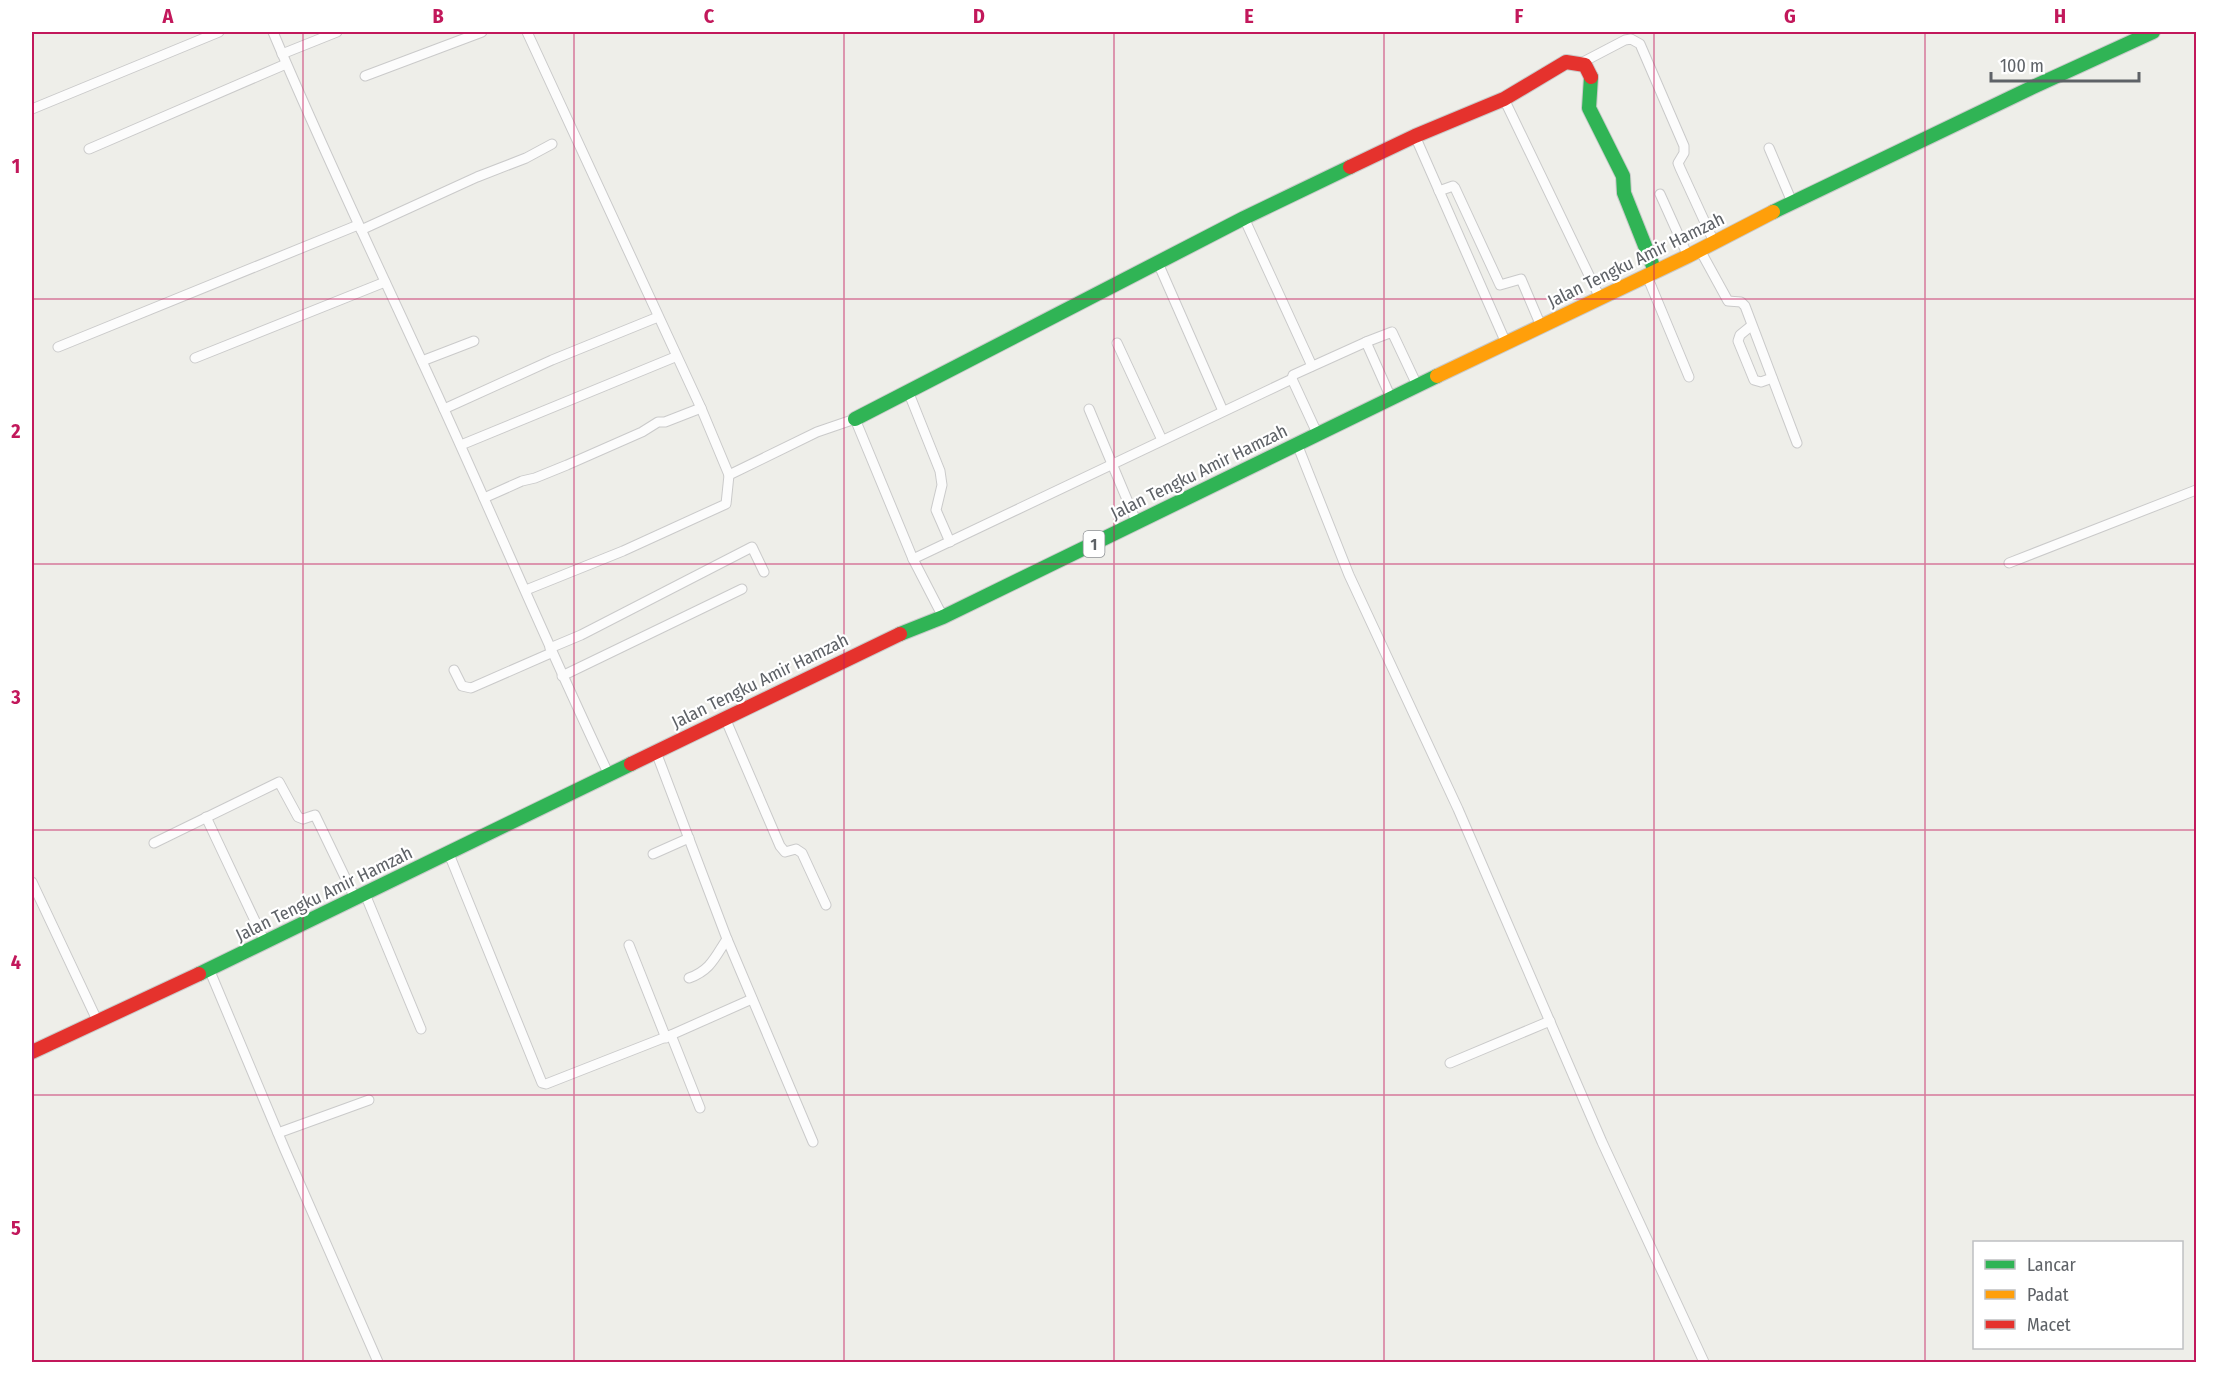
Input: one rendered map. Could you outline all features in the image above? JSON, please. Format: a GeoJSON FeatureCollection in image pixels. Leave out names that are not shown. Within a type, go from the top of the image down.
{"type":"FeatureCollection","features":[{"type":"Feature","properties":{"kind":"main road","name":"Jalan Tengku Amir Hamzah"},"geometry":{"type":"LineString","coordinates":[[32,1052],[449,854],[882,641],[943,617],[1317,433],[1688,256],[1792,202],[2153,32]]}},
{"type":"Feature","properties":{"kind":"main road"},"geometry":{"type":"LineString","coordinates":[[855,419],[1244,218],[1415,136],[1504,99],[1566,62],[1585,65],[1592,78],[1589,108],[1623,176],[1624,193],[1651,273]]}},
{"type":"Feature","properties":{"kind":"street"},"geometry":{"type":"LineString","coordinates":[[32,109],[219,32]]}},
{"type":"Feature","properties":{"kind":"street"},"geometry":{"type":"LineString","coordinates":[[273,32],[384,282],[526,590],[562,676],[609,775]]}},
{"type":"Feature","properties":{"kind":"street"},"geometry":{"type":"LineString","coordinates":[[282,54],[338,32]]}},
{"type":"Feature","properties":{"kind":"street"},"geometry":{"type":"LineString","coordinates":[[365,76],[482,32]]}},
{"type":"Feature","properties":{"kind":"street"},"geometry":{"type":"LineString","coordinates":[[526,590],[623,551],[726,504],[729,475],[701,408],[675,357],[527,32]]}},
{"type":"Feature","properties":{"kind":"street"},"geometry":{"type":"LineString","coordinates":[[1581,63],[1625,39],[1631,39],[1640,44],[1684,147],[1684,153],[1678,163],[1714,242]]}},
{"type":"Feature","properties":{"kind":"street"},"geometry":{"type":"LineString","coordinates":[[89,149],[286,64]]}},
{"type":"Feature","properties":{"kind":"street"},"geometry":{"type":"LineString","coordinates":[[1504,99],[1600,298]]}},
{"type":"Feature","properties":{"kind":"street"},"geometry":{"type":"LineString","coordinates":[[1415,136],[1506,343]]}},
{"type":"Feature","properties":{"kind":"street"},"geometry":{"type":"LineString","coordinates":[[58,347],[360,228],[526,158],[552,144]]}},
{"type":"Feature","properties":{"kind":"street"},"geometry":{"type":"LineString","coordinates":[[1769,148],[1792,202]]}},
{"type":"Feature","properties":{"kind":"street"},"geometry":{"type":"LineString","coordinates":[[1439,191],[1453,186],[1455,188],[1500,285],[1521,279],[1541,326]]}},
{"type":"Feature","properties":{"kind":"street"},"geometry":{"type":"LineString","coordinates":[[1660,194],[1688,256]]}},
{"type":"Feature","properties":{"kind":"street"},"geometry":{"type":"LineString","coordinates":[[1244,218],[1312,366]]}},
{"type":"Feature","properties":{"kind":"street"},"geometry":{"type":"LineString","coordinates":[[1700,250],[1728,301],[1740,302],[1745,306],[1751,327],[1797,443]]}},
{"type":"Feature","properties":{"kind":"street"},"geometry":{"type":"LineString","coordinates":[[1158,263],[1222,411]]}},
{"type":"Feature","properties":{"kind":"street"},"geometry":{"type":"LineString","coordinates":[[1651,273],[1689,377]]}},
{"type":"Feature","properties":{"kind":"street"},"geometry":{"type":"LineString","coordinates":[[195,358],[384,282]]}},
{"type":"Feature","properties":{"kind":"street"},"geometry":{"type":"LineString","coordinates":[[444,409],[552,360],[658,317]]}},
{"type":"Feature","properties":{"kind":"street"},"geometry":{"type":"LineString","coordinates":[[1751,327],[1740,335],[1738,341],[1754,380],[1761,382],[1772,378]]}},
{"type":"Feature","properties":{"kind":"street"},"geometry":{"type":"LineString","coordinates":[[913,559],[1292,379],[1293,375],[1392,332],[1417,385]]}},
{"type":"Feature","properties":{"kind":"street"},"geometry":{"type":"LineString","coordinates":[[422,361],[474,341]]}},
{"type":"Feature","properties":{"kind":"street"},"geometry":{"type":"LineString","coordinates":[[1366,342],[1391,398]]}},
{"type":"Feature","properties":{"kind":"street"},"geometry":{"type":"LineString","coordinates":[[1117,343],[1162,440]]}},
{"type":"Feature","properties":{"kind":"street"},"geometry":{"type":"LineString","coordinates":[[460,445],[675,357]]}},
{"type":"Feature","properties":{"kind":"street"},"geometry":{"type":"LineString","coordinates":[[1292,379],[1317,433]]}},
{"type":"Feature","properties":{"kind":"street"},"geometry":{"type":"LineString","coordinates":[[909,391],[940,471],[942,485],[936,510],[950,542]]}},
{"type":"Feature","properties":{"kind":"street"},"geometry":{"type":"LineString","coordinates":[[484,498],[567,465],[642,432],[658,422],[665,422],[701,408]]}},
{"type":"Feature","properties":{"kind":"street"},"geometry":{"type":"LineString","coordinates":[[1089,410],[1136,521]]}},
{"type":"Feature","properties":{"kind":"street"},"geometry":{"type":"LineString","coordinates":[[729,475],[818,432],[855,419],[913,559],[943,617]]}},
{"type":"Feature","properties":{"kind":"street"},"geometry":{"type":"LineString","coordinates":[[1297,444],[1349,575],[1458,809],[1602,1142],[1704,1362]]}},
{"type":"Feature","properties":{"kind":"street"},"geometry":{"type":"LineString","coordinates":[[2009,563],[2196,490]]}},
{"type":"Feature","properties":{"kind":"street"},"geometry":{"type":"LineString","coordinates":[[454,670],[462,686],[467,688],[551,651],[752,547],[764,572]]}},
{"type":"Feature","properties":{"kind":"street"},"geometry":{"type":"LineString","coordinates":[[562,676],[742,589]]}},
{"type":"Feature","properties":{"kind":"street"},"geometry":{"type":"LineString","coordinates":[[725,718],[780,846],[785,852],[796,849],[802,853],[825,904]]}},
{"type":"Feature","properties":{"kind":"street"},"geometry":{"type":"LineString","coordinates":[[656,752],[727,939],[813,1142]]}},
{"type":"Feature","properties":{"kind":"street"},"geometry":{"type":"LineString","coordinates":[[154,843],[279,782],[298,817],[303,819],[315,815],[360,896],[421,1029]]}},
{"type":"Feature","properties":{"kind":"street"},"geometry":{"type":"LineString","coordinates":[[206,817],[265,942]]}},
{"type":"Feature","properties":{"kind":"street"},"geometry":{"type":"LineString","coordinates":[[653,854],[689,838]]}},
{"type":"Feature","properties":{"kind":"street"},"geometry":{"type":"LineString","coordinates":[[449,854],[542,1083],[546,1084],[668,1036],[752,999]]}},
{"type":"Feature","properties":{"kind":"street"},"geometry":{"type":"LineString","coordinates":[[32,882],[97,1020]]}},
{"type":"Feature","properties":{"kind":"street"},"geometry":{"type":"LineString","coordinates":[[689,978],[704,972],[727,939]]}},
{"type":"Feature","properties":{"kind":"street"},"geometry":{"type":"LineString","coordinates":[[629,945],[700,1108]]}},
{"type":"Feature","properties":{"kind":"street"},"geometry":{"type":"LineString","coordinates":[[209,969],[378,1362]]}},
{"type":"Feature","properties":{"kind":"street"},"geometry":{"type":"LineString","coordinates":[[1450,1063],[1550,1021]]}},
{"type":"Feature","properties":{"kind":"street"},"geometry":{"type":"LineString","coordinates":[[278,1133],[369,1100]]}},
{"type":"Feature","properties":{"kind":"traffic: fast"},"geometry":{"type":"LineString","coordinates":[[1773,212],[2153,32]]}},
{"type":"Feature","properties":{"kind":"traffic: fast"},"geometry":{"type":"LineString","coordinates":[[1591,77],[1589,108],[1623,176],[1624,193],[1655,271]]}},
{"type":"Feature","properties":{"kind":"traffic: fast"},"geometry":{"type":"LineString","coordinates":[[855,419],[1244,218],[1350,167]]}},
{"type":"Feature","properties":{"kind":"traffic: fast"},"geometry":{"type":"LineString","coordinates":[[900,634],[943,617],[1437,376]]}},
{"type":"Feature","properties":{"kind":"traffic: fast"},"geometry":{"type":"LineString","coordinates":[[199,974],[631,764]]}},
{"type":"Feature","properties":{"kind":"traffic: slow"},"geometry":{"type":"LineString","coordinates":[[1437,376],[1688,256],[1773,212]]}},
{"type":"Feature","properties":{"kind":"traffic: jam"},"geometry":{"type":"LineString","coordinates":[[1350,167],[1415,136],[1504,99],[1566,62],[1585,65],[1591,77]]}},
{"type":"Feature","properties":{"kind":"traffic: jam"},"geometry":{"type":"LineString","coordinates":[[631,764],[900,634]]}},
{"type":"Feature","properties":{"kind":"traffic: jam"},"geometry":{"type":"LineString","coordinates":[[32,1052],[199,974]]}}]}
